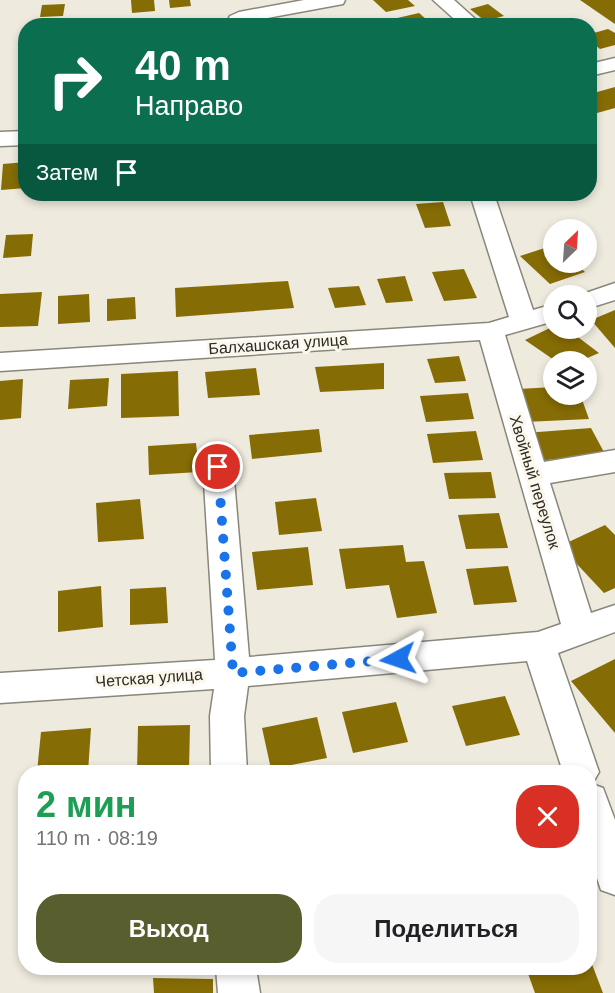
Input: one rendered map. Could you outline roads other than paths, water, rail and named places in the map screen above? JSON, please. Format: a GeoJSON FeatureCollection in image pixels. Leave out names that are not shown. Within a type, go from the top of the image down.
{"type":"FeatureCollection","features":[{"type":"Feature","properties":{"kind":"street"},"geometry":{"type":"LineString","coordinates":[[242,18],[336,0]]}},
{"type":"Feature","properties":{"kind":"street"},"geometry":{"type":"LineString","coordinates":[[442,0],[464,18]]}},
{"type":"Feature","properties":{"kind":"street"},"geometry":{"type":"LineString","coordinates":[[597,68],[615,64]]}},
{"type":"Feature","properties":{"kind":"street"},"geometry":{"type":"LineString","coordinates":[[0,139],[18,138]]}},
{"type":"Feature","properties":{"kind":"street"},"geometry":{"type":"LineString","coordinates":[[484,201],[524,322]]}},
{"type":"Feature","properties":{"kind":"street"},"geometry":{"type":"LineString","coordinates":[[597,297],[615,291]]}},
{"type":"Feature","properties":{"kind":"street","name":"Балхашская улица"},"geometry":{"type":"LineString","coordinates":[[0,362],[490,331],[543,316]]}},
{"type":"Feature","properties":{"kind":"street","name":"Хвойный переулок"},"geometry":{"type":"LineString","coordinates":[[490,331],[580,632]]}},
{"type":"Feature","properties":{"kind":"street"},"geometry":{"type":"LineString","coordinates":[[533,475],[615,461]]}},
{"type":"Feature","properties":{"kind":"street"},"geometry":{"type":"LineString","coordinates":[[218,467],[233,673],[227,716],[229,765]]}},
{"type":"Feature","properties":{"kind":"street","name":"Четская улица"},"geometry":{"type":"LineString","coordinates":[[0,688],[233,673],[539,646],[615,618]]}},
{"type":"Feature","properties":{"kind":"street"},"geometry":{"type":"LineString","coordinates":[[539,646],[578,765]]}},
{"type":"Feature","properties":{"kind":"street"},"geometry":{"type":"LineString","coordinates":[[597,822],[615,877]]}},
{"type":"Feature","properties":{"kind":"street"},"geometry":{"type":"LineString","coordinates":[[237,975],[239,993]]}}]}
